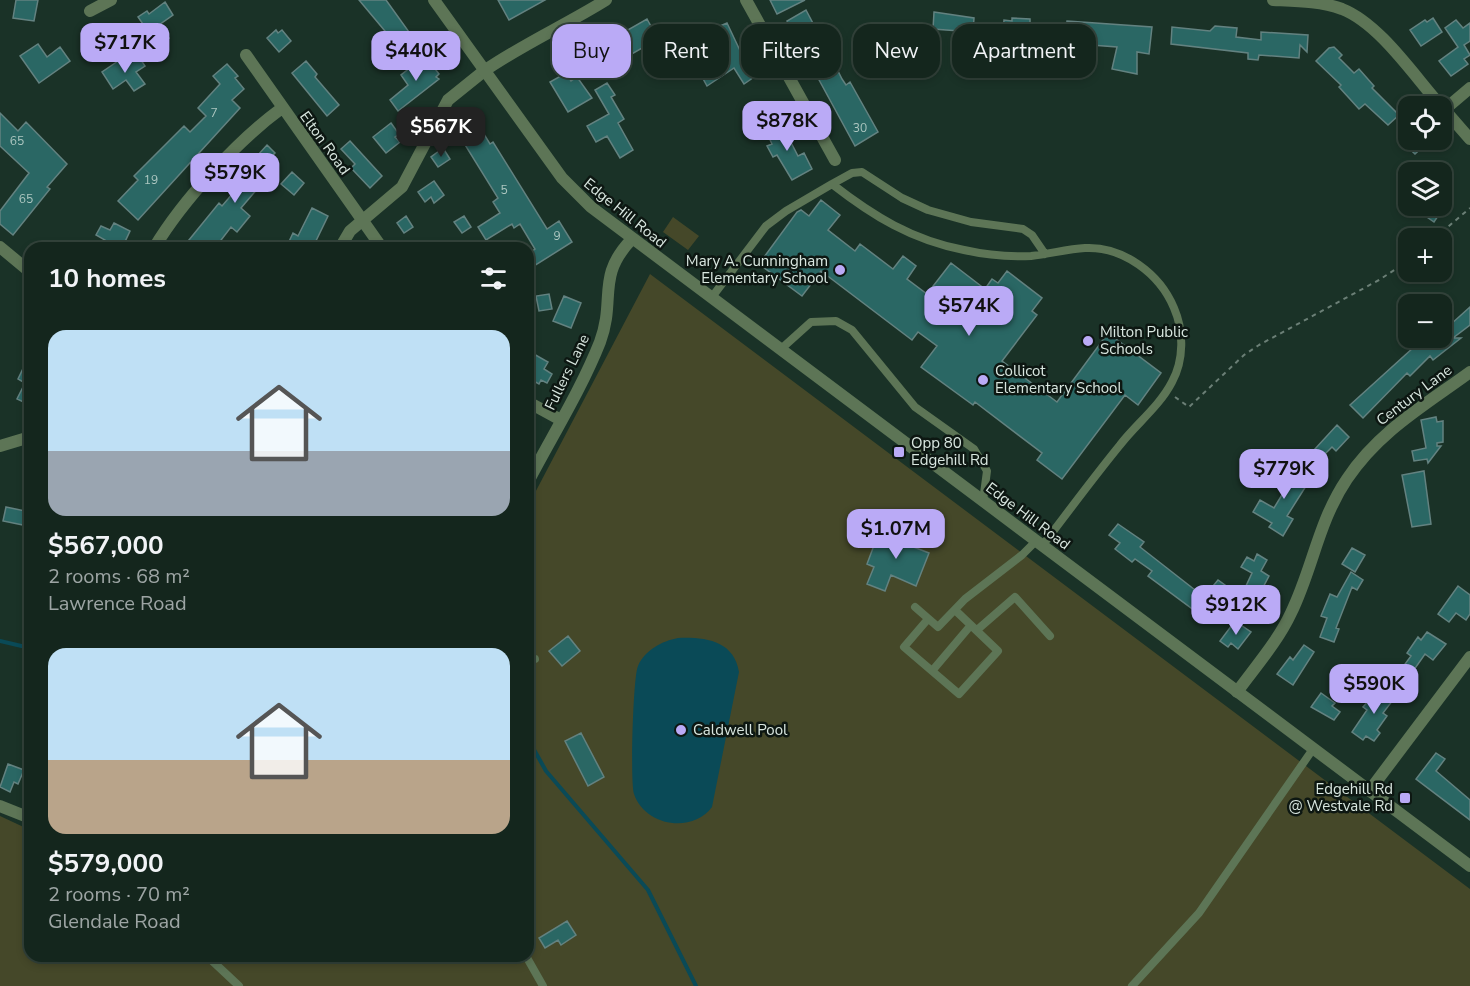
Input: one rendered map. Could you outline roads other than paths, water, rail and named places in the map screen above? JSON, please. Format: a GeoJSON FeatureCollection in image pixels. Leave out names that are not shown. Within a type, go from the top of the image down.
{"type":"FeatureCollection","features":[{"type":"Feature","properties":{"kind":"street"},"geometry":{"type":"LineString","coordinates":[[90,11],[111,0]]}},
{"type":"Feature","properties":{"kind":"street","name":"Edge Hill Road"},"geometry":{"type":"LineString","coordinates":[[434,0],[572,189],[631,240],[712,297],[1470,866]]}},
{"type":"Feature","properties":{"kind":"street"},"geometry":{"type":"LineString","coordinates":[[344,242],[350,231],[402,187],[448,100],[516,49],[554,32],[606,0]]}},
{"type":"Feature","properties":{"kind":"street"},"geometry":{"type":"LineString","coordinates":[[746,0],[835,160]]}},
{"type":"Feature","properties":{"kind":"street"},"geometry":{"type":"LineString","coordinates":[[1273,0],[1325,2],[1350,13],[1372,27],[1432,96]]}},
{"type":"Feature","properties":{"kind":"street","name":"Elton Road"},"geometry":{"type":"LineString","coordinates":[[246,55],[378,242]]}},
{"type":"Feature","properties":{"kind":"street"},"geometry":{"type":"LineString","coordinates":[[1452,101],[1470,88]]}},
{"type":"Feature","properties":{"kind":"street"},"geometry":{"type":"LineString","coordinates":[[158,242],[186,203],[253,131],[282,108]]}},
{"type":"Feature","properties":{"kind":"street"},"geometry":{"type":"LineString","coordinates":[[1452,119],[1470,139]]}},
{"type":"Feature","properties":{"kind":"street","name":"Fullers Lane"},"geometry":{"type":"LineString","coordinates":[[534,471],[604,330],[611,265],[616,255],[631,240]]}},
{"type":"Feature","properties":{"kind":"street"},"geometry":{"type":"LineString","coordinates":[[0,247],[24,267]]}},
{"type":"Feature","properties":{"kind":"street","name":"Century Lane"},"geometry":{"type":"LineString","coordinates":[[1237,692],[1288,618],[1323,523],[1348,478],[1390,429],[1470,372]]}},
{"type":"Feature","properties":{"kind":"street"},"geometry":{"type":"LineString","coordinates":[[534,405],[561,420]]}},
{"type":"Feature","properties":{"kind":"street"},"geometry":{"type":"LineString","coordinates":[[0,446],[24,439]]}},
{"type":"Feature","properties":{"kind":"street"},"geometry":{"type":"LineString","coordinates":[[1370,790],[1469,661]]}},
{"type":"Feature","properties":{"kind":"street"},"geometry":{"type":"LineString","coordinates":[[0,806],[24,816]]}},
{"type":"Feature","properties":{"kind":"lane"},"geometry":{"type":"LineString","coordinates":[[712,297],[766,226],[786,211],[852,173],[862,172],[902,198],[928,210],[971,222],[1023,229],[1032,235],[1045,254]]}},
{"type":"Feature","properties":{"kind":"lane"},"geometry":{"type":"LineString","coordinates":[[832,184],[877,217],[930,241],[986,254],[1045,254],[1079,248],[1105,249],[1137,264],[1160,285],[1176,311],[1181,343],[1176,374],[1167,391],[1119,445],[1039,543],[970,594],[939,627],[915,607]]}},
{"type":"Feature","properties":{"kind":"lane"},"geometry":{"type":"LineString","coordinates":[[781,350],[811,322],[836,321],[852,330],[915,407],[960,438],[982,459],[988,479],[983,501]]}},
{"type":"Feature","properties":{"kind":"lane"},"geometry":{"type":"LineString","coordinates":[[932,670],[974,628],[1015,597],[1050,636]]}},
{"type":"Feature","properties":{"kind":"lane"},"geometry":{"type":"LineString","coordinates":[[928,619],[904,647],[959,694],[998,651],[955,610]]}},
{"type":"Feature","properties":{"kind":"lane"},"geometry":{"type":"LineString","coordinates":[[1132,986],[1199,913],[1313,749]]}},
{"type":"Feature","properties":{"kind":"lane"},"geometry":{"type":"LineString","coordinates":[[214,962],[240,986]]}},
{"type":"Feature","properties":{"kind":"lane"},"geometry":{"type":"LineString","coordinates":[[529,962],[543,986]]}},
{"type":"Feature","properties":{"kind":"water","name":"Caldwell Pool"},"geometry":{"type":"Polygon","coordinates":[[[678,638],[708,640],[725,647],[731,653],[739,672],[712,807],[703,816],[693,821],[670,823],[648,813],[634,794],[633,708],[636,674],[641,660],[655,647],[678,638]]]}},
{"type":"Feature","properties":{"kind":"waterway"},"geometry":{"type":"LineString","coordinates":[[0,641],[24,647]]}},
{"type":"Feature","properties":{"kind":"waterway"},"geometry":{"type":"LineString","coordinates":[[534,750],[546,771],[648,890],[696,986]]}},
{"type":"Feature","properties":{"kind":"place","name":"Mary A. Cunningham Elementary School"},"geometry":{"type":"Point","coordinates":[840,270]}},
{"type":"Feature","properties":{"kind":"place","name":"Milton Public Schools"},"geometry":{"type":"Point","coordinates":[1088,341]}},
{"type":"Feature","properties":{"kind":"place","name":"Collicot Elementary School"},"geometry":{"type":"Point","coordinates":[983,380]}},
{"type":"Feature","properties":{"kind":"place","name":"Opp 80 Edgehill Rd"},"geometry":{"type":"Point","coordinates":[899,452]}},
{"type":"Feature","properties":{"kind":"place","name":"Caldwell Pool"},"geometry":{"type":"Point","coordinates":[681,730]}},
{"type":"Feature","properties":{"kind":"place","name":"Edgehill Rd @ Westvale Rd"},"geometry":{"type":"Point","coordinates":[1405,798]}}]}
